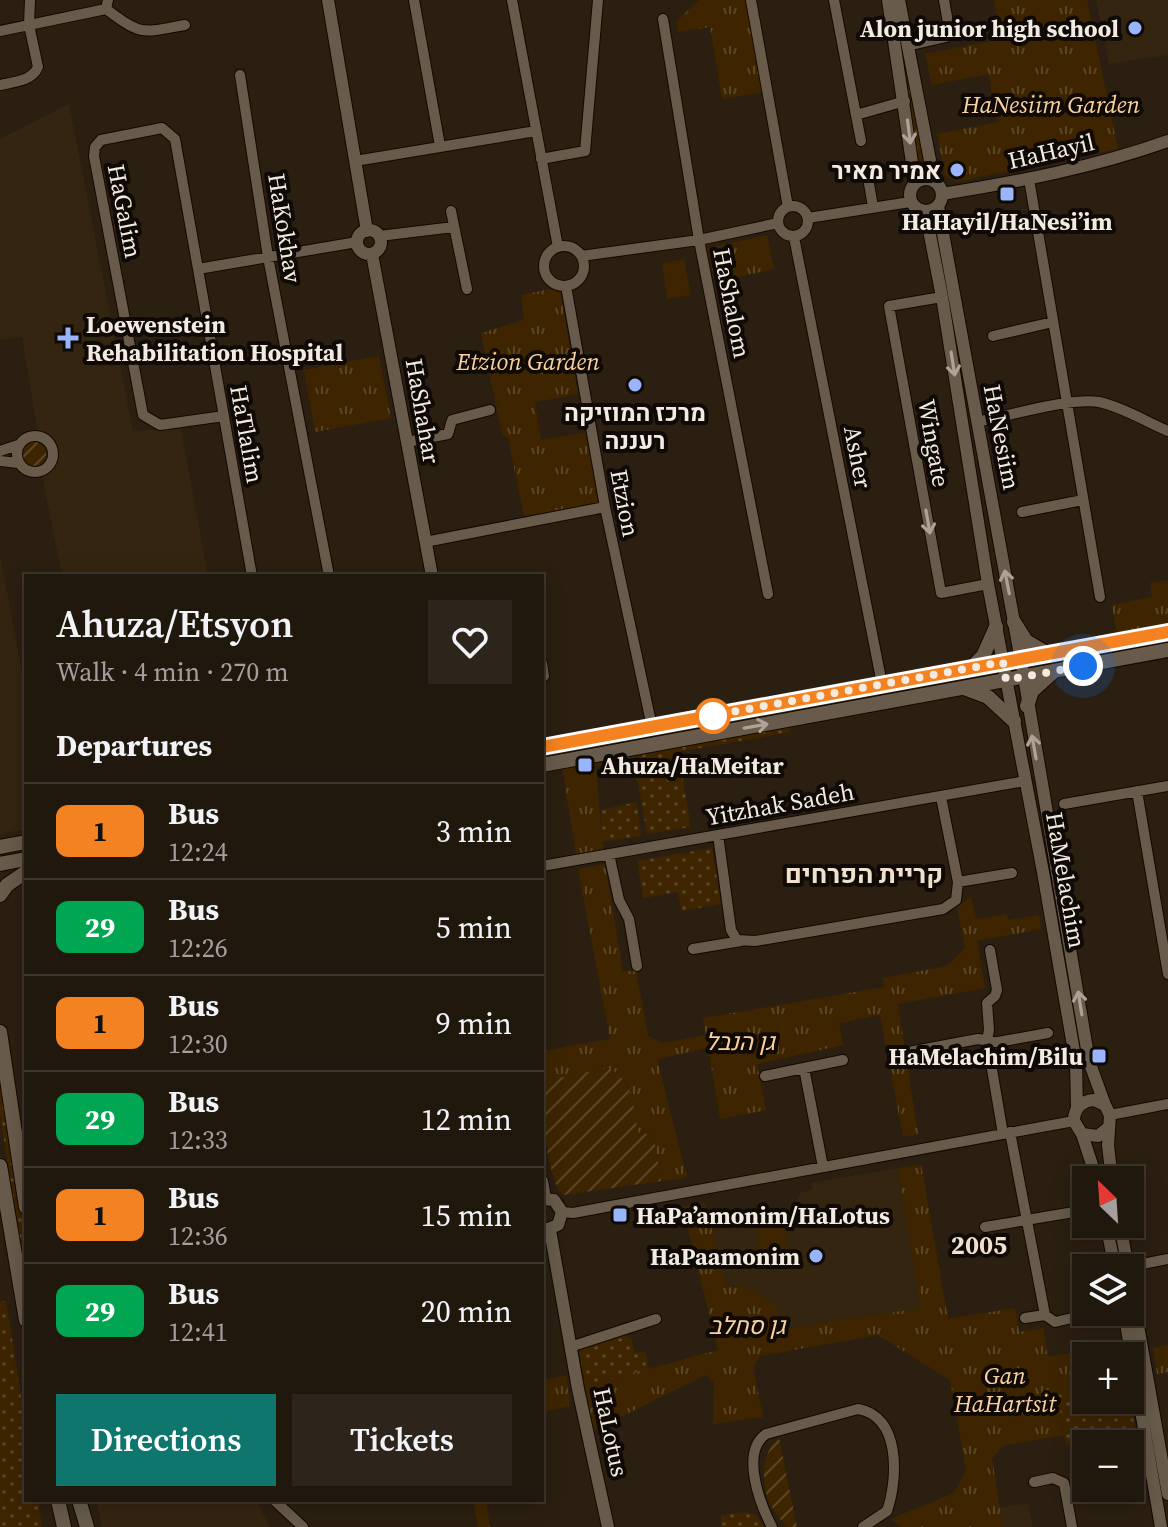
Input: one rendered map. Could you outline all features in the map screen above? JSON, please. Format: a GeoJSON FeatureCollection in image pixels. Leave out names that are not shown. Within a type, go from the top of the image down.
{"type":"FeatureCollection","features":[{"type":"Feature","properties":{"kind":"main road"},"geometry":{"type":"LineString","coordinates":[[1014,622],[1026,641],[1048,654]]}},
{"type":"Feature","properties":{"kind":"main road"},"geometry":{"type":"LineString","coordinates":[[970,668],[983,656],[996,627]]}},
{"type":"Feature","properties":{"kind":"main road"},"geometry":{"type":"LineString","coordinates":[[544,747],[1168,632]]}},
{"type":"Feature","properties":{"kind":"main road"},"geometry":{"type":"LineString","coordinates":[[544,765],[1168,650]]}},
{"type":"Feature","properties":{"kind":"main road"},"geometry":{"type":"LineString","coordinates":[[1027,706],[1032,691],[1055,671]]}},
{"type":"Feature","properties":{"kind":"main road"},"geometry":{"type":"LineString","coordinates":[[964,688],[988,697],[1014,721]]}},
{"type":"Feature","properties":{"kind":"main road"},"geometry":{"type":"LineString","coordinates":[[0,839],[24,836]]}},
{"type":"Feature","properties":{"kind":"main road"},"geometry":{"type":"LineString","coordinates":[[0,847],[24,842]]}},
{"type":"Feature","properties":{"kind":"main road"},"geometry":{"type":"LineString","coordinates":[[0,864],[24,859]]}},
{"type":"Feature","properties":{"kind":"main road"},"geometry":{"type":"LineString","coordinates":[[0,895],[7,885],[24,873]]}},
{"type":"Feature","properties":{"kind":"main road"},"geometry":{"type":"LineString","coordinates":[[0,1032],[24,1194]]}},
{"type":"Feature","properties":{"kind":"main road"},"geometry":{"type":"LineString","coordinates":[[0,1166],[24,1308]]}},
{"type":"Feature","properties":{"kind":"main road"},"geometry":{"type":"LineString","coordinates":[[58,1502],[64,1527]]}},
{"type":"Feature","properties":{"kind":"main road"},"geometry":{"type":"LineString","coordinates":[[80,1502],[87,1527]]}},
{"type":"Feature","properties":{"kind":"street"},"geometry":{"type":"LineString","coordinates":[[0,85],[25,79],[38,67],[29,25],[30,0]]}},
{"type":"Feature","properties":{"kind":"street"},"geometry":{"type":"LineString","coordinates":[[328,0],[355,161],[373,234],[380,246],[372,254],[363,252],[357,242]]}},
{"type":"Feature","properties":{"kind":"street"},"geometry":{"type":"LineString","coordinates":[[414,0],[440,146]]}},
{"type":"Feature","properties":{"kind":"street"},"geometry":{"type":"LineString","coordinates":[[512,0],[558,247]]}},
{"type":"Feature","properties":{"kind":"street"},"geometry":{"type":"LineString","coordinates":[[541,159],[585,151],[598,0]]}},
{"type":"Feature","properties":{"kind":"street"},"geometry":{"type":"LineString","coordinates":[[751,0],[788,207]]}},
{"type":"Feature","properties":{"kind":"street"},"geometry":{"type":"LineString","coordinates":[[834,0],[861,141]]}},
{"type":"Feature","properties":{"kind":"street"},"geometry":{"type":"LineString","coordinates":[[888,0],[905,101],[915,183],[909,195],[913,205]]}},
{"type":"Feature","properties":{"kind":"street"},"geometry":{"type":"LineString","coordinates":[[808,218],[873,207],[913,205],[927,212],[940,200],[940,187],[934,181],[899,0]]}},
{"type":"Feature","properties":{"kind":"street"},"geometry":{"type":"LineString","coordinates":[[907,46],[946,37],[949,28],[944,0]]}},
{"type":"Feature","properties":{"kind":"street"},"geometry":{"type":"LineString","coordinates":[[0,31],[107,4],[136,31],[185,25]]}},
{"type":"Feature","properties":{"kind":"street","name":"HaShalom"},"geometry":{"type":"LineString","coordinates":[[663,19],[699,240],[768,594]]}},
{"type":"Feature","properties":{"kind":"street","name":"HaKokhav"},"geometry":{"type":"LineString","coordinates":[[240,75],[268,257],[329,574]]}},
{"type":"Feature","properties":{"kind":"street"},"geometry":{"type":"LineString","coordinates":[[856,115],[905,101]]}},
{"type":"Feature","properties":{"kind":"street","name":"HaGalim"},"geometry":{"type":"LineString","coordinates":[[198,269],[175,139],[162,128],[101,140],[95,147],[94,156],[143,415],[160,425],[224,416]]}},
{"type":"Feature","properties":{"kind":"street"},"geometry":{"type":"LineString","coordinates":[[355,161],[536,131]]}},
{"type":"Feature","properties":{"kind":"street","name":"HaHayil"},"geometry":{"type":"LineString","coordinates":[[940,200],[1136,153],[1168,141]]}},
{"type":"Feature","properties":{"kind":"street"},"geometry":{"type":"LineString","coordinates":[[867,172],[873,207]]}},
{"type":"Feature","properties":{"kind":"street"},"geometry":{"type":"LineString","coordinates":[[1029,179],[1100,597]]}},
{"type":"Feature","properties":{"kind":"street"},"geometry":{"type":"LineString","coordinates":[[915,183],[934,181]]}},
{"type":"Feature","properties":{"kind":"street","name":"HaNesiim"},"geometry":{"type":"LineString","coordinates":[[940,200],[1024,677]]}},
{"type":"Feature","properties":{"kind":"street","name":"HaNesiim"},"geometry":{"type":"LineString","coordinates":[[913,205],[929,230],[1003,662]]}},
{"type":"Feature","properties":{"kind":"street"},"geometry":{"type":"LineString","coordinates":[[788,207],[803,210],[808,218],[807,228],[794,237],[783,233],[778,223],[779,215],[788,207]]}},
{"type":"Feature","properties":{"kind":"street"},"geometry":{"type":"LineString","coordinates":[[451,211],[467,289]]}},
{"type":"Feature","properties":{"kind":"street"},"geometry":{"type":"LineString","coordinates":[[581,256],[699,240],[778,223]]}},
{"type":"Feature","properties":{"kind":"street"},"geometry":{"type":"LineString","coordinates":[[357,242],[361,234],[454,227]]}},
{"type":"Feature","properties":{"kind":"street","name":"Asher"},"geometry":{"type":"LineString","coordinates":[[794,237],[882,684]]}},
{"type":"Feature","properties":{"kind":"street"},"geometry":{"type":"LineString","coordinates":[[198,269],[357,242]]}},
{"type":"Feature","properties":{"kind":"street"},"geometry":{"type":"LineString","coordinates":[[558,247],[571,247],[581,256],[584,267],[579,280],[566,286],[550,280],[544,268],[547,256],[558,247]]}},
{"type":"Feature","properties":{"kind":"street","name":"HaShahar"},"geometry":{"type":"LineString","coordinates":[[372,254],[432,574]]}},
{"type":"Feature","properties":{"kind":"street","name":"HaTlalim"},"geometry":{"type":"LineString","coordinates":[[198,269],[252,574]]}},
{"type":"Feature","properties":{"kind":"street","name":"Etzion"},"geometry":{"type":"LineString","coordinates":[[566,286],[605,507],[652,727]]}},
{"type":"Feature","properties":{"kind":"street","name":"Wingate"},"geometry":{"type":"LineString","coordinates":[[942,297],[889,306],[941,593],[988,584]]}},
{"type":"Feature","properties":{"kind":"street"},"geometry":{"type":"LineString","coordinates":[[993,336],[1053,322]]}},
{"type":"Feature","properties":{"kind":"street"},"geometry":{"type":"LineString","coordinates":[[977,422],[1095,401],[1114,405],[1168,431]]}},
{"type":"Feature","properties":{"kind":"street"},"geometry":{"type":"LineString","coordinates":[[407,442],[448,434],[452,420],[490,410]]}},
{"type":"Feature","properties":{"kind":"street"},"geometry":{"type":"LineString","coordinates":[[0,451],[18,445],[27,437],[40,436],[50,444],[53,456],[47,468],[37,472],[26,470],[18,463],[0,461]]}},
{"type":"Feature","properties":{"kind":"street"},"geometry":{"type":"LineString","coordinates":[[18,445],[18,463]]}},
{"type":"Feature","properties":{"kind":"street"},"geometry":{"type":"LineString","coordinates":[[1022,512],[1083,500]]}},
{"type":"Feature","properties":{"kind":"street"},"geometry":{"type":"LineString","coordinates":[[425,542],[605,507]]}},
{"type":"Feature","properties":{"kind":"street","name":"HaMelachim"},"geometry":{"type":"LineString","coordinates":[[1003,662],[1076,1063],[1076,1114]]}},
{"type":"Feature","properties":{"kind":"street","name":"HaMelachim"},"geometry":{"type":"LineString","coordinates":[[1024,677],[1089,1061],[1108,1110]]}},
{"type":"Feature","properties":{"kind":"street","name":"Yitzhak Sadeh"},"geometry":{"type":"LineString","coordinates":[[544,866],[1025,781]]}},
{"type":"Feature","properties":{"kind":"street"},"geometry":{"type":"LineString","coordinates":[[1064,804],[1168,786]]}},
{"type":"Feature","properties":{"kind":"street"},"geometry":{"type":"LineString","coordinates":[[1137,791],[1168,974]]}},
{"type":"Feature","properties":{"kind":"street"},"geometry":{"type":"LineString","coordinates":[[693,949],[943,909],[956,900],[958,882],[941,797]]}},
{"type":"Feature","properties":{"kind":"street"},"geometry":{"type":"LineString","coordinates":[[718,835],[731,930],[733,936],[741,941]]}},
{"type":"Feature","properties":{"kind":"street"},"geometry":{"type":"LineString","coordinates":[[609,854],[619,900],[629,919],[637,966]]}},
{"type":"Feature","properties":{"kind":"street"},"geometry":{"type":"LineString","coordinates":[[958,882],[1012,873]]}},
{"type":"Feature","properties":{"kind":"street"},"geometry":{"type":"LineString","coordinates":[[990,950],[997,990],[987,1003],[987,1040],[1045,1315]]}},
{"type":"Feature","properties":{"kind":"street"},"geometry":{"type":"LineString","coordinates":[[909,1052],[978,1039],[998,1042],[1048,1033]]}},
{"type":"Feature","properties":{"kind":"street"},"geometry":{"type":"LineString","coordinates":[[765,1076],[843,1060]]}},
{"type":"Feature","properties":{"kind":"street"},"geometry":{"type":"LineString","coordinates":[[804,1068],[823,1167]]}},
{"type":"Feature","properties":{"kind":"street"},"geometry":{"type":"LineString","coordinates":[[1092,1166],[1076,1114],[1082,1103],[1094,1100],[1108,1110],[1168,1104]]}},
{"type":"Feature","properties":{"kind":"street"},"geometry":{"type":"LineString","coordinates":[[1108,1110],[1111,1166]]}},
{"type":"Feature","properties":{"kind":"street"},"geometry":{"type":"LineString","coordinates":[[562,1212],[573,1213],[1006,1133],[1076,1114]]}},
{"type":"Feature","properties":{"kind":"street"},"geometry":{"type":"LineString","coordinates":[[1082,1134],[1098,1136],[1108,1128]]}},
{"type":"Feature","properties":{"kind":"street"},"geometry":{"type":"LineString","coordinates":[[544,1198],[558,1203],[562,1212],[558,1225],[546,1230]]}},
{"type":"Feature","properties":{"kind":"street"},"geometry":{"type":"LineString","coordinates":[[985,1227],[1072,1212]]}},
{"type":"Feature","properties":{"kind":"street","name":"HaLotus"},"geometry":{"type":"LineString","coordinates":[[546,1230],[608,1527]]}},
{"type":"Feature","properties":{"kind":"street"},"geometry":{"type":"LineString","coordinates":[[1144,1264],[1168,1259]]}},
{"type":"Feature","properties":{"kind":"street"},"geometry":{"type":"LineString","coordinates":[[1025,1318],[1045,1315],[1055,1322],[1072,1318]]}},
{"type":"Feature","properties":{"kind":"street"},"geometry":{"type":"LineString","coordinates":[[570,1347],[656,1319]]}},
{"type":"Feature","properties":{"kind":"street"},"geometry":{"type":"LineString","coordinates":[[1126,1326],[1161,1527]]}},
{"type":"Feature","properties":{"kind":"street"},"geometry":{"type":"LineString","coordinates":[[1138,1326],[1168,1494]]}},
{"type":"Feature","properties":{"kind":"street"},"geometry":{"type":"LineString","coordinates":[[772,1527],[756,1489],[754,1449],[757,1442],[766,1434],[861,1409],[882,1421],[892,1443],[891,1502],[880,1518],[863,1527]]}},
{"type":"Feature","properties":{"kind":"street"},"geometry":{"type":"LineString","coordinates":[[1034,1482],[1053,1478],[1064,1483],[1072,1527]]}},
{"type":"Feature","properties":{"kind":"street"},"geometry":{"type":"LineString","coordinates":[[276,1502],[303,1527]]}},
{"type":"Feature","properties":{"kind":"shaded area","name":"Alon junior high school"},"geometry":{"type":"Polygon","coordinates":[[[1096,0],[1168,0],[1168,55],[1109,64],[1096,0]]]}},
{"type":"Feature","properties":{"kind":"shaded area","name":"Loewenstein Rehabilitation Hospital"},"geometry":{"type":"Polygon","coordinates":[[[69,104],[133,431],[181,429],[208,574],[62,574],[42,476],[55,457],[55,446],[45,434],[38,433],[22,337],[0,340],[0,139],[69,104]]]}},
{"type":"Feature","properties":{"kind":"shaded area"},"geometry":{"type":"Polygon","coordinates":[[[0,554],[24,683],[24,829],[0,834],[0,554]]]}},
{"type":"Feature","properties":{"kind":"shaded area","name":"HaPaamonim"},"geometry":{"type":"Polygon","coordinates":[[[898,1168],[922,1308],[783,1329],[727,1288],[711,1226],[784,1214],[796,1203],[800,1193],[812,1190],[811,1183],[898,1168]]]}},
{"type":"Feature","properties":{"kind":"shaded area"},"geometry":{"type":"Polygon","coordinates":[[[96,1502],[257,1502],[270,1527],[102,1527],[96,1502]]]}},
{"type":"Feature","properties":{"kind":"shaded area"},"geometry":{"type":"Polygon","coordinates":[[[1028,1503],[1033,1527],[1003,1527],[999,1508],[1028,1503]]]}},
{"type":"Feature","properties":{"kind":"green space"},"geometry":{"type":"Polygon","coordinates":[[[699,0],[746,0],[762,92],[722,99],[710,27],[678,32],[676,22],[699,0]]]}},
{"type":"Feature","properties":{"kind":"green space"},"geometry":{"type":"Polygon","coordinates":[[[890,0],[896,0],[928,175],[916,176],[890,0]]]}},
{"type":"Feature","properties":{"kind":"green space","name":"HaNesiim Garden"},"geometry":{"type":"Polygon","coordinates":[[[994,0],[1087,0],[1118,149],[956,182],[945,176],[937,134],[998,122],[988,74],[932,85],[925,54],[1002,39],[994,0]]]}},
{"type":"Feature","properties":{"kind":"green space"},"geometry":{"type":"Polygon","coordinates":[[[767,235],[774,269],[715,282],[707,248],[767,235]]]}},
{"type":"Feature","properties":{"kind":"green space"},"geometry":{"type":"Polygon","coordinates":[[[684,259],[691,295],[667,299],[662,263],[684,259]]]}},
{"type":"Feature","properties":{"kind":"green space","name":"Etzion Garden"},"geometry":{"type":"Polygon","coordinates":[[[555,288],[560,291],[578,394],[535,402],[541,440],[585,433],[601,503],[524,516],[508,438],[502,434],[481,333],[524,320],[521,295],[555,288]]]}},
{"type":"Feature","properties":{"kind":"green space"},"geometry":{"type":"Polygon","coordinates":[[[379,356],[391,418],[315,432],[304,370],[379,356]]]}},
{"type":"Feature","properties":{"kind":"green space"},"geometry":{"type":"Polygon","coordinates":[[[34,442],[43,445],[46,454],[43,463],[34,466],[25,463],[22,454],[25,445],[34,442]]]}},
{"type":"Feature","properties":{"kind":"green space"},"geometry":{"type":"Polygon","coordinates":[[[1168,580],[1168,628],[1118,638],[1112,605],[1152,597],[1150,583],[1168,580]]]}},
{"type":"Feature","properties":{"kind":"green space"},"geometry":{"type":"Polygon","coordinates":[[[789,726],[790,732],[678,752],[691,827],[647,834],[634,760],[596,766],[595,760],[789,726]]]}},
{"type":"Feature","properties":{"kind":"green space"},"geometry":{"type":"Polygon","coordinates":[[[595,760],[603,850],[576,854],[562,766],[595,760]]]}},
{"type":"Feature","properties":{"kind":"green space"},"geometry":{"type":"Polygon","coordinates":[[[637,802],[641,836],[601,842],[601,810],[637,802]]]}},
{"type":"Feature","properties":{"kind":"green space"},"geometry":{"type":"Polygon","coordinates":[[[712,848],[721,904],[682,911],[678,892],[643,898],[637,861],[712,848]]]}},
{"type":"Feature","properties":{"kind":"green space","name":"גן הנבל"},"geometry":{"type":"Polygon","coordinates":[[[605,864],[623,972],[636,970],[648,1036],[663,1043],[706,1035],[703,1018],[884,987],[883,978],[947,966],[965,948],[957,908],[971,896],[976,919],[1007,914],[1008,920],[1039,915],[1041,929],[977,941],[985,988],[898,1004],[918,1134],[903,1137],[880,1015],[839,1023],[843,1045],[757,1064],[766,1110],[720,1119],[708,1048],[657,1059],[687,1178],[661,1181],[653,1133],[639,1135],[628,1084],[608,1068],[544,1081],[544,1051],[610,1039],[578,869],[605,864]]]}},
{"type":"Feature","properties":{"kind":"green space"},"geometry":{"type":"Polygon","coordinates":[[[608,1068],[617,1073],[628,1087],[639,1135],[653,1133],[661,1181],[563,1195],[557,1186],[549,1158],[544,1124],[544,1081],[608,1068]]]}},
{"type":"Feature","properties":{"kind":"green space"},"geometry":{"type":"Polygon","coordinates":[[[0,1078],[24,1234],[24,1269],[0,1114],[0,1078]]]}},
{"type":"Feature","properties":{"kind":"green space"},"geometry":{"type":"Polygon","coordinates":[[[921,1164],[948,1319],[1015,1308],[1019,1332],[1043,1328],[1048,1357],[1072,1353],[1072,1389],[1057,1392],[1064,1435],[1002,1446],[992,1459],[1003,1527],[901,1527],[891,1519],[954,1493],[966,1471],[950,1380],[878,1335],[760,1356],[753,1367],[763,1417],[713,1424],[714,1383],[706,1375],[592,1431],[585,1386],[718,1350],[686,1221],[664,1209],[705,1203],[727,1288],[741,1285],[776,1304],[783,1329],[921,1308],[898,1168],[921,1164]]]}},
{"type":"Feature","properties":{"kind":"green space"},"geometry":{"type":"Polygon","coordinates":[[[782,1217],[791,1266],[764,1270],[755,1222],[782,1217]]]}},
{"type":"Feature","properties":{"kind":"green space"},"geometry":{"type":"Polygon","coordinates":[[[6,1301],[24,1414],[24,1502],[38,1502],[42,1527],[0,1527],[0,1302],[6,1301]]]}},
{"type":"Feature","properties":{"kind":"green space"},"geometry":{"type":"Polygon","coordinates":[[[623,1335],[631,1338],[635,1353],[645,1351],[649,1369],[585,1386],[579,1349],[623,1335]]]}},
{"type":"Feature","properties":{"kind":"green space"},"geometry":{"type":"Polygon","coordinates":[[[1168,1345],[1168,1372],[1157,1374],[1153,1348],[1168,1345]]]}},
{"type":"Feature","properties":{"kind":"green space"},"geometry":{"type":"Polygon","coordinates":[[[566,1375],[570,1406],[544,1412],[544,1380],[566,1375]]]}},
{"type":"Feature","properties":{"kind":"green space"},"geometry":{"type":"Polygon","coordinates":[[[1072,1389],[1072,1414],[1133,1414],[1135,1430],[1072,1430],[1072,1444],[1066,1445],[1057,1392],[1072,1389]]]}},
{"type":"Feature","properties":{"kind":"green space"},"geometry":{"type":"Polygon","coordinates":[[[779,1438],[797,1527],[786,1527],[766,1491],[766,1458],[779,1438]]]}},
{"type":"Feature","properties":{"kind":"green space"},"geometry":{"type":"Polygon","coordinates":[[[473,1502],[486,1502],[490,1527],[478,1527],[473,1502]]]}},
{"type":"Feature","properties":{"kind":"green space"},"geometry":{"type":"Polygon","coordinates":[[[746,1512],[756,1515],[764,1527],[721,1527],[721,1515],[746,1512]]]}},
{"type":"Feature","properties":{"kind":"bus line","name":"1"},"geometry":{"type":"LineString","coordinates":[[544,747],[1168,632]]}},
{"type":"Feature","properties":{"kind":"place","name":"Alon junior high school"},"geometry":{"type":"Point","coordinates":[1135,28]}},
{"type":"Feature","properties":{"kind":"place","name":"אמיר מאיר"},"geometry":{"type":"Point","coordinates":[957,170]}},
{"type":"Feature","properties":{"kind":"place","name":"HaHayil/HaNesi’im"},"geometry":{"type":"Point","coordinates":[1007,194]}},
{"type":"Feature","properties":{"kind":"place","name":"Loewenstein Rehabilitation Hospital"},"geometry":{"type":"Point","coordinates":[68,338]}},
{"type":"Feature","properties":{"kind":"place","name":"מרכז המוזיקה רעננה"},"geometry":{"type":"Point","coordinates":[635,385]}},
{"type":"Feature","properties":{"kind":"place","name":"Ahuza/HaMeitar"},"geometry":{"type":"Point","coordinates":[585,765]}},
{"type":"Feature","properties":{"kind":"place","name":"HaMelachim/Bilu"},"geometry":{"type":"Point","coordinates":[1099,1056]}},
{"type":"Feature","properties":{"kind":"place","name":"HaPa’amonim/HaLotus"},"geometry":{"type":"Point","coordinates":[620,1215]}},
{"type":"Feature","properties":{"kind":"place","name":"HaPaamonim"},"geometry":{"type":"Point","coordinates":[816,1256]}},
{"type":"Feature","properties":{"kind":"district","name":"קריית הפרחים"},"geometry":{"type":"Point","coordinates":[864,874]}},
{"type":"Feature","properties":{"kind":"district","name":"2005"},"geometry":{"type":"Point","coordinates":[979,1245]}},
{"type":"Feature","properties":{"kind":"route"},"geometry":{"type":"LineString","coordinates":[[713,716],[710,716],[1003,662],[1006,680],[1083,666]]}},
{"type":"Feature","properties":{"kind":"park label","name":"גן סחלב"},"geometry":{"type":"Point","coordinates":[747,1325]}},
{"type":"Feature","properties":{"kind":"park label","name":"Gan HaHartsit"},"geometry":{"type":"Point","coordinates":[1005,1389]}}]}
